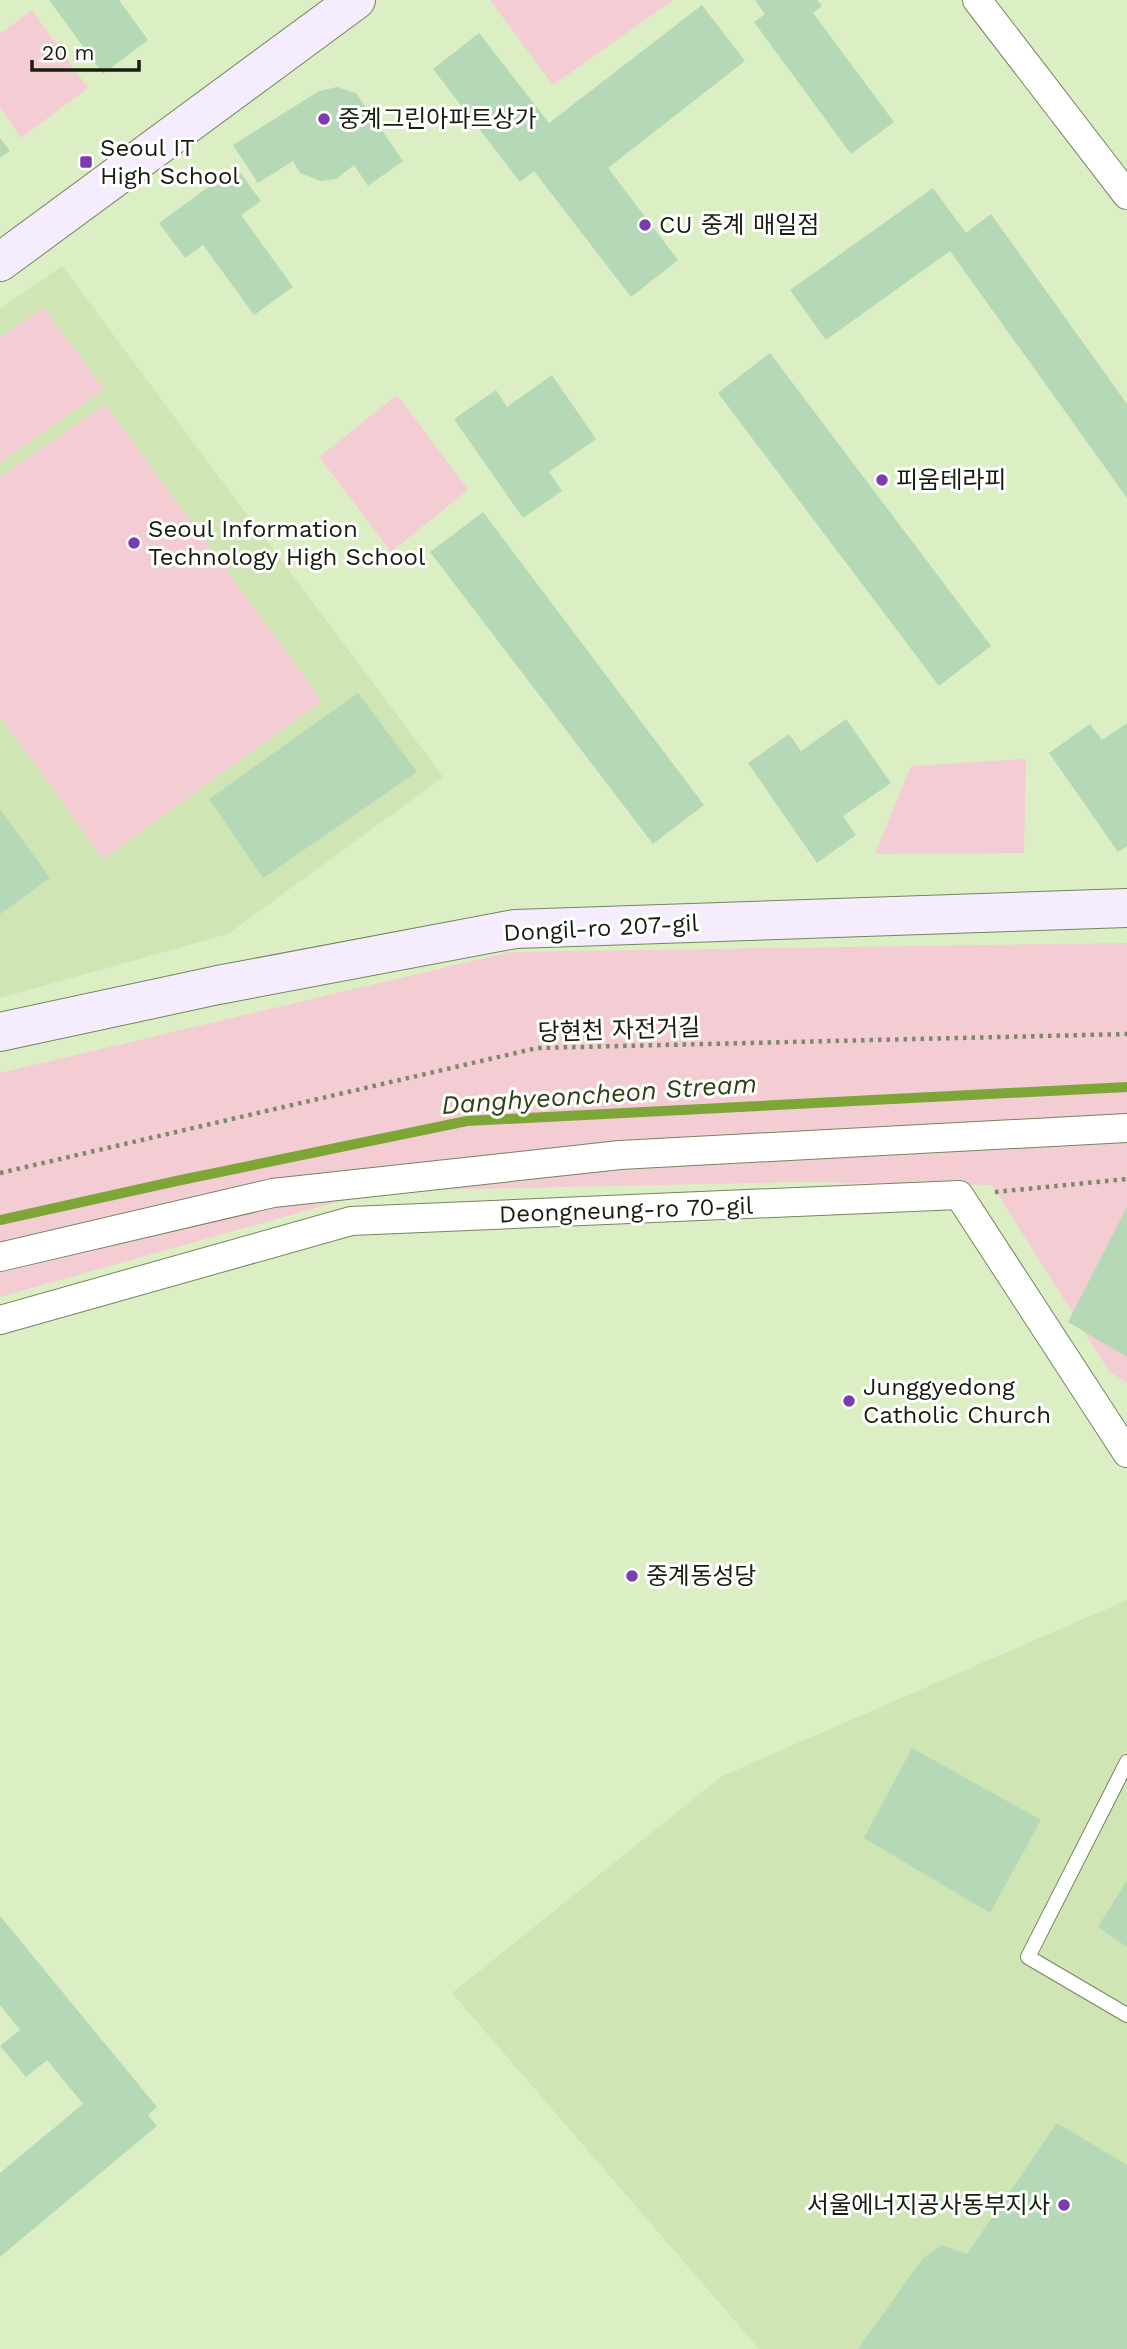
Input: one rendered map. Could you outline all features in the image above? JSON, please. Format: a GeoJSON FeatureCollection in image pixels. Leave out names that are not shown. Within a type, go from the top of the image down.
{"type":"FeatureCollection","features":[{"type":"Feature","properties":{"kind":"street"},"geometry":{"type":"LineString","coordinates":[[0,262],[356,0]]}},
{"type":"Feature","properties":{"kind":"street"},"geometry":{"type":"LineString","coordinates":[[977,0],[1127,195]]}},
{"type":"Feature","properties":{"kind":"street","name":"Dongil-ro 207-gil"},"geometry":{"type":"LineString","coordinates":[[0,1032],[218,985],[516,929],[1127,908]]}},
{"type":"Feature","properties":{"kind":"street"},"geometry":{"type":"LineString","coordinates":[[0,1257],[273,1193],[620,1155],[1127,1128]]}},
{"type":"Feature","properties":{"kind":"street"},"geometry":{"type":"LineString","coordinates":[[959,1195],[1127,1453]]}},
{"type":"Feature","properties":{"kind":"street","name":"Deongneung-ro 70-gil"},"geometry":{"type":"LineString","coordinates":[[0,1320],[351,1221],[959,1195]]}},
{"type":"Feature","properties":{"kind":"lane"},"geometry":{"type":"LineString","coordinates":[[1127,1762],[1028,1956],[1127,2015]]}},
{"type":"Feature","properties":{"kind":"path","name":"당현천 자전거길"},"geometry":{"type":"LineString","coordinates":[[0,1173],[537,1048],[1127,1034]]}},
{"type":"Feature","properties":{"kind":"path"},"geometry":{"type":"LineString","coordinates":[[959,1195],[1127,1179]]}},
{"type":"Feature","properties":{"kind":"shaded area"},"geometry":{"type":"Polygon","coordinates":[[[490,0],[673,0],[553,85],[490,0]]]}},
{"type":"Feature","properties":{"kind":"shaded area"},"geometry":{"type":"Polygon","coordinates":[[[32,10],[88,88],[21,138],[0,107],[0,34],[32,10]]]}},
{"type":"Feature","properties":{"kind":"shaded area","name":"Seoul Information Technology High School"},"geometry":{"type":"Polygon","coordinates":[[[62,266],[443,777],[228,934],[0,998],[0,309],[62,266]]]}},
{"type":"Feature","properties":{"kind":"shaded area"},"geometry":{"type":"Polygon","coordinates":[[[43,307],[104,389],[0,463],[0,338],[43,307]]]}},
{"type":"Feature","properties":{"kind":"shaded area"},"geometry":{"type":"Polygon","coordinates":[[[397,395],[468,490],[391,552],[319,457],[397,395]]]}},
{"type":"Feature","properties":{"kind":"shaded area"},"geometry":{"type":"Polygon","coordinates":[[[105,404],[322,701],[103,859],[0,716],[0,477],[105,404]]]}},
{"type":"Feature","properties":{"kind":"shaded area"},"geometry":{"type":"Polygon","coordinates":[[[1026,759],[1024,853],[875,854],[911,766],[1026,759]]]}},
{"type":"Feature","properties":{"kind":"shaded area"},"geometry":{"type":"Polygon","coordinates":[[[1127,943],[1127,1383],[1109,1371],[992,1185],[802,1182],[376,1191],[0,1297],[0,1073],[510,952],[1127,943]]]}},
{"type":"Feature","properties":{"kind":"shaded area"},"geometry":{"type":"Polygon","coordinates":[[[1127,1600],[1127,2349],[759,2349],[452,1993],[722,1776],[1127,1600]]]}},
{"type":"Feature","properties":{"kind":"building"},"geometry":{"type":"Polygon","coordinates":[[[49,0],[119,0],[148,40],[103,74],[49,0]]]}},
{"type":"Feature","properties":{"kind":"building"},"geometry":{"type":"Polygon","coordinates":[[[755,0],[817,0],[822,6],[813,13],[894,122],[851,154],[754,22],[765,14],[755,0]]]}},
{"type":"Feature","properties":{"kind":"building"},"geometry":{"type":"Polygon","coordinates":[[[702,5],[745,61],[608,168],[678,260],[631,297],[534,171],[520,182],[433,69],[479,33],[549,123],[702,5]]]}},
{"type":"Feature","properties":{"kind":"building","name":"중계그린아파트상가"},"geometry":{"type":"Polygon","coordinates":[[[337,87],[356,93],[403,161],[368,186],[354,165],[336,179],[320,181],[300,173],[293,161],[258,183],[233,145],[319,91],[337,87]]]}},
{"type":"Feature","properties":{"kind":"building"},"geometry":{"type":"Polygon","coordinates":[[[0,138],[10,151],[0,158],[0,138]]]}},
{"type":"Feature","properties":{"kind":"building"},"geometry":{"type":"Polygon","coordinates":[[[236,167],[261,201],[241,215],[293,287],[254,315],[203,245],[185,258],[159,223],[236,167]]]}},
{"type":"Feature","properties":{"kind":"building"},"geometry":{"type":"Polygon","coordinates":[[[933,188],[966,233],[991,214],[1127,404],[1127,498],[950,251],[826,340],[790,290],[933,188]]]}},
{"type":"Feature","properties":{"kind":"building"},"geometry":{"type":"Polygon","coordinates":[[[770,353],[991,646],[939,686],[718,393],[770,353]]]}},
{"type":"Feature","properties":{"kind":"building"},"geometry":{"type":"Polygon","coordinates":[[[552,375],[596,439],[549,472],[562,491],[523,518],[454,419],[496,390],[507,407],[552,375]]]}},
{"type":"Feature","properties":{"kind":"building"},"geometry":{"type":"Polygon","coordinates":[[[483,512],[704,805],[653,844],[430,552],[483,512]]]}},
{"type":"Feature","properties":{"kind":"building"},"geometry":{"type":"Polygon","coordinates":[[[358,693],[417,772],[263,878],[209,799],[358,693]]]}},
{"type":"Feature","properties":{"kind":"building"},"geometry":{"type":"Polygon","coordinates":[[[846,719],[891,783],[843,816],[856,835],[817,863],[748,763],[789,734],[801,751],[846,719]]]}},
{"type":"Feature","properties":{"kind":"building"},"geometry":{"type":"Polygon","coordinates":[[[1127,723],[1127,846],[1118,852],[1049,753],[1090,724],[1102,740],[1127,723]]]}},
{"type":"Feature","properties":{"kind":"building"},"geometry":{"type":"Polygon","coordinates":[[[0,809],[50,878],[0,914],[0,809]]]}},
{"type":"Feature","properties":{"kind":"building"},"geometry":{"type":"Polygon","coordinates":[[[1127,1207],[1127,1357],[1068,1322],[1127,1207]]]}},
{"type":"Feature","properties":{"kind":"building"},"geometry":{"type":"Polygon","coordinates":[[[912,1748],[1041,1820],[990,1913],[864,1838],[912,1748]]]}},
{"type":"Feature","properties":{"kind":"building"},"geometry":{"type":"Polygon","coordinates":[[[1127,1880],[1127,1947],[1098,1927],[1127,1880]]]}},
{"type":"Feature","properties":{"kind":"building"},"geometry":{"type":"Polygon","coordinates":[[[0,1916],[157,2107],[148,2115],[157,2126],[0,2257],[0,2173],[83,2104],[47,2060],[26,2077],[0,2046],[20,2030],[0,2005],[0,1916]]]}},
{"type":"Feature","properties":{"kind":"building","name":"서울에너지공사동부지사"},"geometry":{"type":"Polygon","coordinates":[[[1057,2123],[1127,2165],[1127,2349],[858,2349],[923,2258],[942,2245],[967,2254],[1057,2123]]]}},
{"type":"Feature","properties":{"kind":"waterway","name":"Danghyeoncheon Stream"},"geometry":{"type":"LineString","coordinates":[[0,1220],[467,1121],[1127,1087]]}},
{"type":"Feature","properties":{"kind":"place","name":"중계그린아파트상가"},"geometry":{"type":"Point","coordinates":[324,119]}},
{"type":"Feature","properties":{"kind":"place","name":"Seoul IT High School"},"geometry":{"type":"Point","coordinates":[86,162]}},
{"type":"Feature","properties":{"kind":"place","name":"CU 중계 매일점"},"geometry":{"type":"Point","coordinates":[645,225]}},
{"type":"Feature","properties":{"kind":"place","name":"피움테라피"},"geometry":{"type":"Point","coordinates":[882,480]}},
{"type":"Feature","properties":{"kind":"place","name":"Seoul Information Technology High School"},"geometry":{"type":"Point","coordinates":[134,543]}},
{"type":"Feature","properties":{"kind":"place","name":"Junggyedong Catholic Church"},"geometry":{"type":"Point","coordinates":[849,1401]}},
{"type":"Feature","properties":{"kind":"place","name":"중계동성당"},"geometry":{"type":"Point","coordinates":[632,1576]}},
{"type":"Feature","properties":{"kind":"place","name":"서울에너지공사동부지사"},"geometry":{"type":"Point","coordinates":[1064,2205]}}]}
